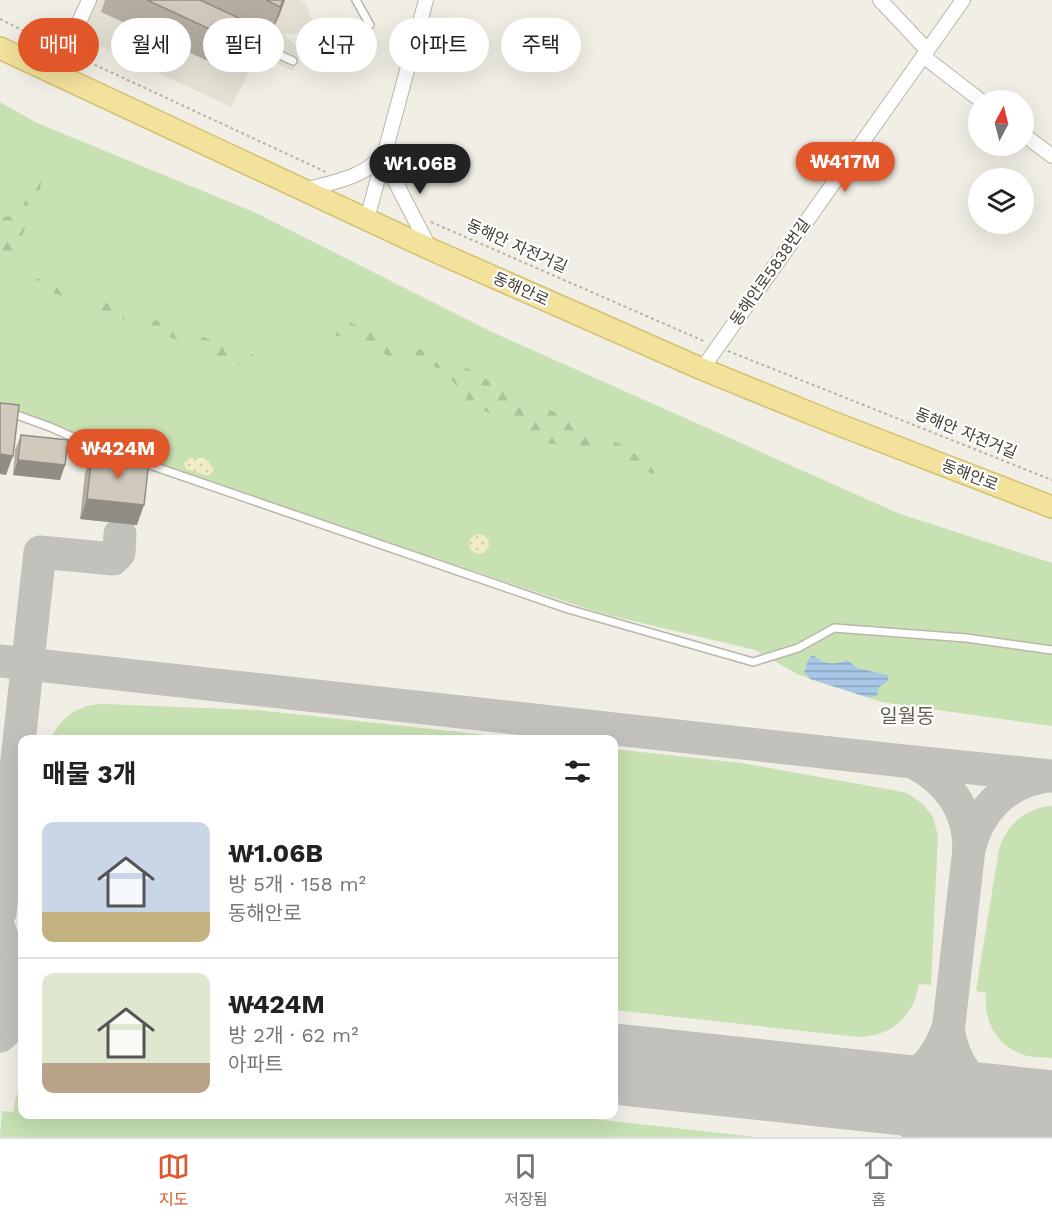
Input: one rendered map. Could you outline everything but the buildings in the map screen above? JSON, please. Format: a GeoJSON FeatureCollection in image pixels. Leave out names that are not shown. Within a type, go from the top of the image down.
{"type":"FeatureCollection","features":[{"type":"Feature","properties":{"kind":"main road","name":"동해안로"},"geometry":{"type":"LineString","coordinates":[[0,48],[430,249],[702,369],[1052,507]]}},
{"type":"Feature","properties":{"kind":"street"},"geometry":{"type":"LineString","coordinates":[[81,18],[89,0]]}},
{"type":"Feature","properties":{"kind":"street"},"geometry":{"type":"LineString","coordinates":[[367,219],[426,0]]}},
{"type":"Feature","properties":{"kind":"street"},"geometry":{"type":"LineString","coordinates":[[880,0],[925,53],[968,90]]}},
{"type":"Feature","properties":{"kind":"street","name":"동해안로5838번길"},"geometry":{"type":"LineString","coordinates":[[702,369],[963,0]]}},
{"type":"Feature","properties":{"kind":"street"},"geometry":{"type":"LineString","coordinates":[[1034,142],[1052,156]]}},
{"type":"Feature","properties":{"kind":"street"},"geometry":{"type":"LineString","coordinates":[[304,190],[355,176],[371,167],[385,152]]}},
{"type":"Feature","properties":{"kind":"street"},"geometry":{"type":"LineString","coordinates":[[385,152],[393,177],[430,249]]}},
{"type":"Feature","properties":{"kind":"lane"},"geometry":{"type":"LineString","coordinates":[[356,0],[366,18]]}},
{"type":"Feature","properties":{"kind":"lane"},"geometry":{"type":"LineString","coordinates":[[284,57],[293,61]]}},
{"type":"Feature","properties":{"kind":"lane"},"geometry":{"type":"LineString","coordinates":[[0,409],[86,443],[568,609],[753,662],[798,648],[834,628],[966,638],[1052,650]]}},
{"type":"Feature","properties":{"kind":"path"},"geometry":{"type":"LineString","coordinates":[[0,19],[18,28]]}},
{"type":"Feature","properties":{"kind":"path"},"geometry":{"type":"LineString","coordinates":[[99,66],[329,173]]}},
{"type":"Feature","properties":{"kind":"path","name":"동해안 자전거길"},"geometry":{"type":"LineString","coordinates":[[426,219],[717,347],[1052,480]]}},
{"type":"Feature","properties":{"kind":"shaded area"},"geometry":{"type":"Polygon","coordinates":[[[97,0],[300,0],[306,3],[311,18],[296,18],[296,34],[284,34],[284,18],[203,18],[203,72],[249,72],[231,107],[156,72],[191,72],[191,18],[111,18],[111,51],[99,45],[99,18],[90,18],[97,0]]]}},
{"type":"Feature","properties":{"kind":"shaded area"},"geometry":{"type":"Polygon","coordinates":[[[284,35],[296,46],[296,64],[293,71],[284,67],[284,35]]]}},
{"type":"Feature","properties":{"kind":"green space"},"geometry":{"type":"Polygon","coordinates":[[[0,102],[37,123],[254,212],[492,332],[900,514],[1052,563],[1052,726],[881,702],[799,675],[755,650],[600,613],[211,484],[0,406],[0,102]]]}},
{"type":"Feature","properties":{"kind":"green space"},"geometry":{"type":"Polygon","coordinates":[[[30,170],[42,178],[37,204],[13,254],[12,264],[33,277],[254,355],[258,367],[255,371],[25,282],[8,268],[6,257],[0,255],[0,217],[19,216],[31,186],[30,170]]]}},
{"type":"Feature","properties":{"kind":"green space"},"geometry":{"type":"Polygon","coordinates":[[[329,314],[415,349],[436,351],[490,381],[620,444],[658,469],[653,474],[603,452],[548,443],[469,403],[445,371],[425,363],[400,362],[374,348],[332,334],[336,322],[329,314]]]}},
{"type":"Feature","properties":{"kind":"green space"},"geometry":{"type":"Polygon","coordinates":[[[94,705],[257,710],[488,735],[53,735],[59,725],[71,714],[94,705]]]}},
{"type":"Feature","properties":{"kind":"green space"},"geometry":{"type":"Polygon","coordinates":[[[618,749],[741,763],[907,793],[923,804],[933,817],[938,836],[931,985],[919,984],[912,1006],[906,1015],[890,1029],[870,1036],[858,1037],[618,1010],[618,749]]]}},
{"type":"Feature","properties":{"kind":"green space"},"geometry":{"type":"Polygon","coordinates":[[[1052,806],[1052,1058],[1027,1056],[1014,1051],[999,1039],[989,1022],[986,993],[976,991],[999,849],[1007,832],[1019,819],[1034,810],[1052,806]]]}},
{"type":"Feature","properties":{"kind":"green space"},"geometry":{"type":"Polygon","coordinates":[[[18,1093],[18,1119],[594,1119],[756,1137],[0,1137],[2,1111],[13,1112],[18,1093]]]}},
{"type":"Feature","properties":{"kind":"sand"},"geometry":{"type":"Polygon","coordinates":[[[190,458],[206,458],[214,470],[208,476],[186,469],[184,463],[190,458]]]}},
{"type":"Feature","properties":{"kind":"sand"},"geometry":{"type":"Polygon","coordinates":[[[479,534],[486,537],[489,544],[486,551],[479,554],[472,551],[469,544],[472,537],[479,534]]]}},
{"type":"Feature","properties":{"kind":"water"},"geometry":{"type":"Polygon","coordinates":[[[813,655],[829,663],[847,660],[857,668],[888,675],[888,681],[879,687],[877,696],[867,697],[810,679],[804,672],[809,658],[813,655]]]}},
{"type":"Feature","properties":{"kind":"taxiway"},"geometry":{"type":"LineString","coordinates":[[20,735],[40,552],[113,559],[119,553],[120,534]]}},
{"type":"Feature","properties":{"kind":"taxiway"},"geometry":{"type":"LineString","coordinates":[[0,661],[1052,776]]}},
{"type":"Feature","properties":{"kind":"taxiway"},"geometry":{"type":"LineString","coordinates":[[0,913],[18,751]]}},
{"type":"Feature","properties":{"kind":"taxiway"},"geometry":{"type":"LineString","coordinates":[[913,762],[937,778],[954,798],[965,821],[969,849],[979,823],[995,801],[1016,786],[1043,777]]}},
{"type":"Feature","properties":{"kind":"taxiway"},"geometry":{"type":"LineString","coordinates":[[936,1137],[969,849]]}},
{"type":"Feature","properties":{"kind":"taxiway"},"geometry":{"type":"LineString","coordinates":[[0,931],[10,960],[18,972]]}},
{"type":"Feature","properties":{"kind":"taxiway"},"geometry":{"type":"LineString","coordinates":[[0,1036],[18,1020]]}},
{"type":"Feature","properties":{"kind":"taxiway"},"geometry":{"type":"LineString","coordinates":[[879,1092],[903,1083],[931,1061],[948,1028],[955,1053],[966,1074],[974,1084],[994,1100],[1006,1106]]}},
{"type":"Feature","properties":{"kind":"taxiway"},"geometry":{"type":"LineString","coordinates":[[879,1092],[905,1112],[922,1137]]}},
{"type":"Feature","properties":{"kind":"taxiway"},"geometry":{"type":"LineString","coordinates":[[953,1137],[977,1118],[1006,1106]]}},
{"type":"Feature","properties":{"kind":"runway"},"geometry":{"type":"LineString","coordinates":[[0,997],[18,999]]}},
{"type":"Feature","properties":{"kind":"runway"},"geometry":{"type":"LineString","coordinates":[[618,1064],[1052,1111]]}},
{"type":"Feature","properties":{"kind":"district","name":"일월동"},"geometry":{"type":"Point","coordinates":[907,716]}}]}
